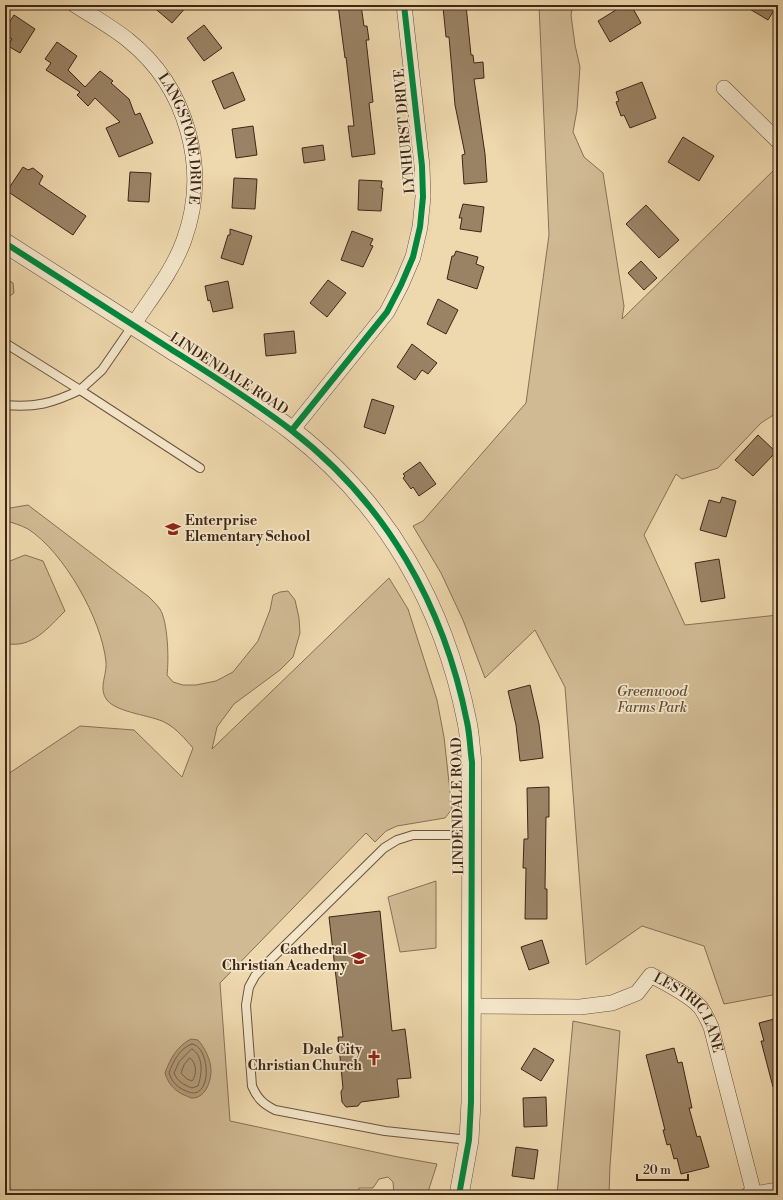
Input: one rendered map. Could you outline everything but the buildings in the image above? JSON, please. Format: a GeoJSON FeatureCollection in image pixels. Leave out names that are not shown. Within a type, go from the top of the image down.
{"type":"FeatureCollection","features":[{"type":"Feature","properties":{"kind":"street","name":"LANGSTONE DRIVE"},"geometry":{"type":"LineString","coordinates":[[75,5],[128,40],[147,58],[164,79],[178,102],[189,133],[194,159],[195,187],[192,214],[184,240],[173,265],[133,325]]}},
{"type":"Feature","properties":{"kind":"street","name":"LYNHURST DRIVE"},"geometry":{"type":"LineString","coordinates":[[292,430],[387,312],[413,257],[420,227],[422,204],[422,166],[404,5]]}},
{"type":"Feature","properties":{"kind":"street"},"geometry":{"type":"LineString","coordinates":[[724,88],[778,141]]}},
{"type":"Feature","properties":{"kind":"street","name":"LINDENDALE ROAD"},"geometry":{"type":"LineString","coordinates":[[5,243],[252,401],[292,430],[323,456],[357,490],[379,518],[398,545],[430,604],[447,646],[457,679],[468,724],[472,762],[471,1102],[469,1140],[459,1195]]}},
{"type":"Feature","properties":{"kind":"street","name":"LESTRIC LANE"},"geometry":{"type":"LineString","coordinates":[[472,1006],[580,1007],[612,1003],[638,993],[651,975],[693,1000],[706,1016],[710,1027],[751,1194]]}},
{"type":"Feature","properties":{"kind":"street"},"geometry":{"type":"LineString","coordinates":[[751,1194],[778,1190]]}},
{"type":"Feature","properties":{"kind":"lane"},"geometry":{"type":"LineString","coordinates":[[5,405],[23,407],[40,405],[61,399],[80,390],[102,370],[133,325]]}},
{"type":"Feature","properties":{"kind":"lane"},"geometry":{"type":"LineString","coordinates":[[5,343],[200,468]]}},
{"type":"Feature","properties":{"kind":"lane"},"geometry":{"type":"LineString","coordinates":[[469,1140],[385,1131],[275,1110],[265,1105],[257,1096],[252,1086],[246,1005],[249,987],[255,976],[384,848],[397,840],[413,835],[472,835]]}},
{"type":"Feature","properties":{"kind":"green space","name":"Greenwood Farms Park"},"geometry":{"type":"Polygon","coordinates":[[[539,5],[573,5],[571,15],[580,67],[577,110],[573,132],[584,157],[603,173],[624,306],[622,319],[778,166],[778,412],[761,423],[718,468],[682,479],[676,474],[644,535],[685,625],[778,615],[778,994],[724,1004],[704,946],[642,926],[586,965],[565,687],[535,630],[485,678],[463,620],[441,573],[413,526],[423,521],[526,403],[549,235],[539,5]]]}},
{"type":"Feature","properties":{"kind":"green space"},"geometry":{"type":"Polygon","coordinates":[[[5,278],[13,283],[14,293],[5,299],[5,278]]]}},
{"type":"Feature","properties":{"kind":"green space"},"geometry":{"type":"Polygon","coordinates":[[[28,505],[149,597],[160,609],[163,615],[166,632],[168,651],[167,675],[173,682],[183,685],[196,685],[216,681],[233,672],[258,641],[270,610],[273,595],[288,591],[295,600],[299,618],[300,633],[293,657],[280,670],[234,704],[217,727],[212,749],[389,578],[408,609],[437,700],[444,737],[452,809],[445,818],[397,826],[386,831],[375,842],[366,833],[220,983],[230,1121],[437,1164],[427,1195],[394,1195],[393,1182],[388,1177],[379,1179],[373,1188],[359,1188],[358,1195],[5,1195],[5,776],[80,726],[134,730],[182,777],[193,748],[170,725],[160,720],[118,708],[107,700],[103,691],[106,662],[103,645],[89,608],[79,588],[55,554],[42,540],[28,529],[5,520],[5,512],[10,508],[28,505]]]}},
{"type":"Feature","properties":{"kind":"green space"},"geometry":{"type":"Polygon","coordinates":[[[25,555],[43,561],[65,611],[39,636],[23,643],[5,643],[5,563],[25,555]]]}},
{"type":"Feature","properties":{"kind":"green space"},"geometry":{"type":"Polygon","coordinates":[[[436,881],[436,948],[400,952],[388,897],[436,881]]]}},
{"type":"Feature","properties":{"kind":"green space"},"geometry":{"type":"Polygon","coordinates":[[[573,1021],[620,1031],[609,1195],[557,1195],[573,1021]]]}},
{"type":"Feature","properties":{"kind":"water"},"geometry":{"type":"Polygon","coordinates":[[[191,1039],[198,1040],[203,1047],[209,1058],[211,1067],[208,1085],[203,1093],[196,1098],[191,1098],[173,1088],[165,1073],[169,1063],[178,1049],[191,1039]]]}},
{"type":"Feature","properties":{"kind":"cycle path"},"geometry":{"type":"LineString","coordinates":[[292,430],[387,312],[413,257],[420,227],[423,197],[422,166],[404,5]]}},
{"type":"Feature","properties":{"kind":"cycle path"},"geometry":{"type":"LineString","coordinates":[[5,243],[231,388],[291,430],[325,459],[355,490],[382,524],[406,560],[426,597],[443,637],[457,679],[468,727],[472,762],[471,1102],[469,1140],[459,1195]]}},
{"type":"Feature","properties":{"kind":"place","name":"Enterprise Elementary School"},"geometry":{"type":"Point","coordinates":[173,529]}},
{"type":"Feature","properties":{"kind":"place","name":"Cathedral Christian Academy"},"geometry":{"type":"Point","coordinates":[359,958]}},
{"type":"Feature","properties":{"kind":"place","name":"Dale City Christian Church"},"geometry":{"type":"Point","coordinates":[374,1058]}}]}
